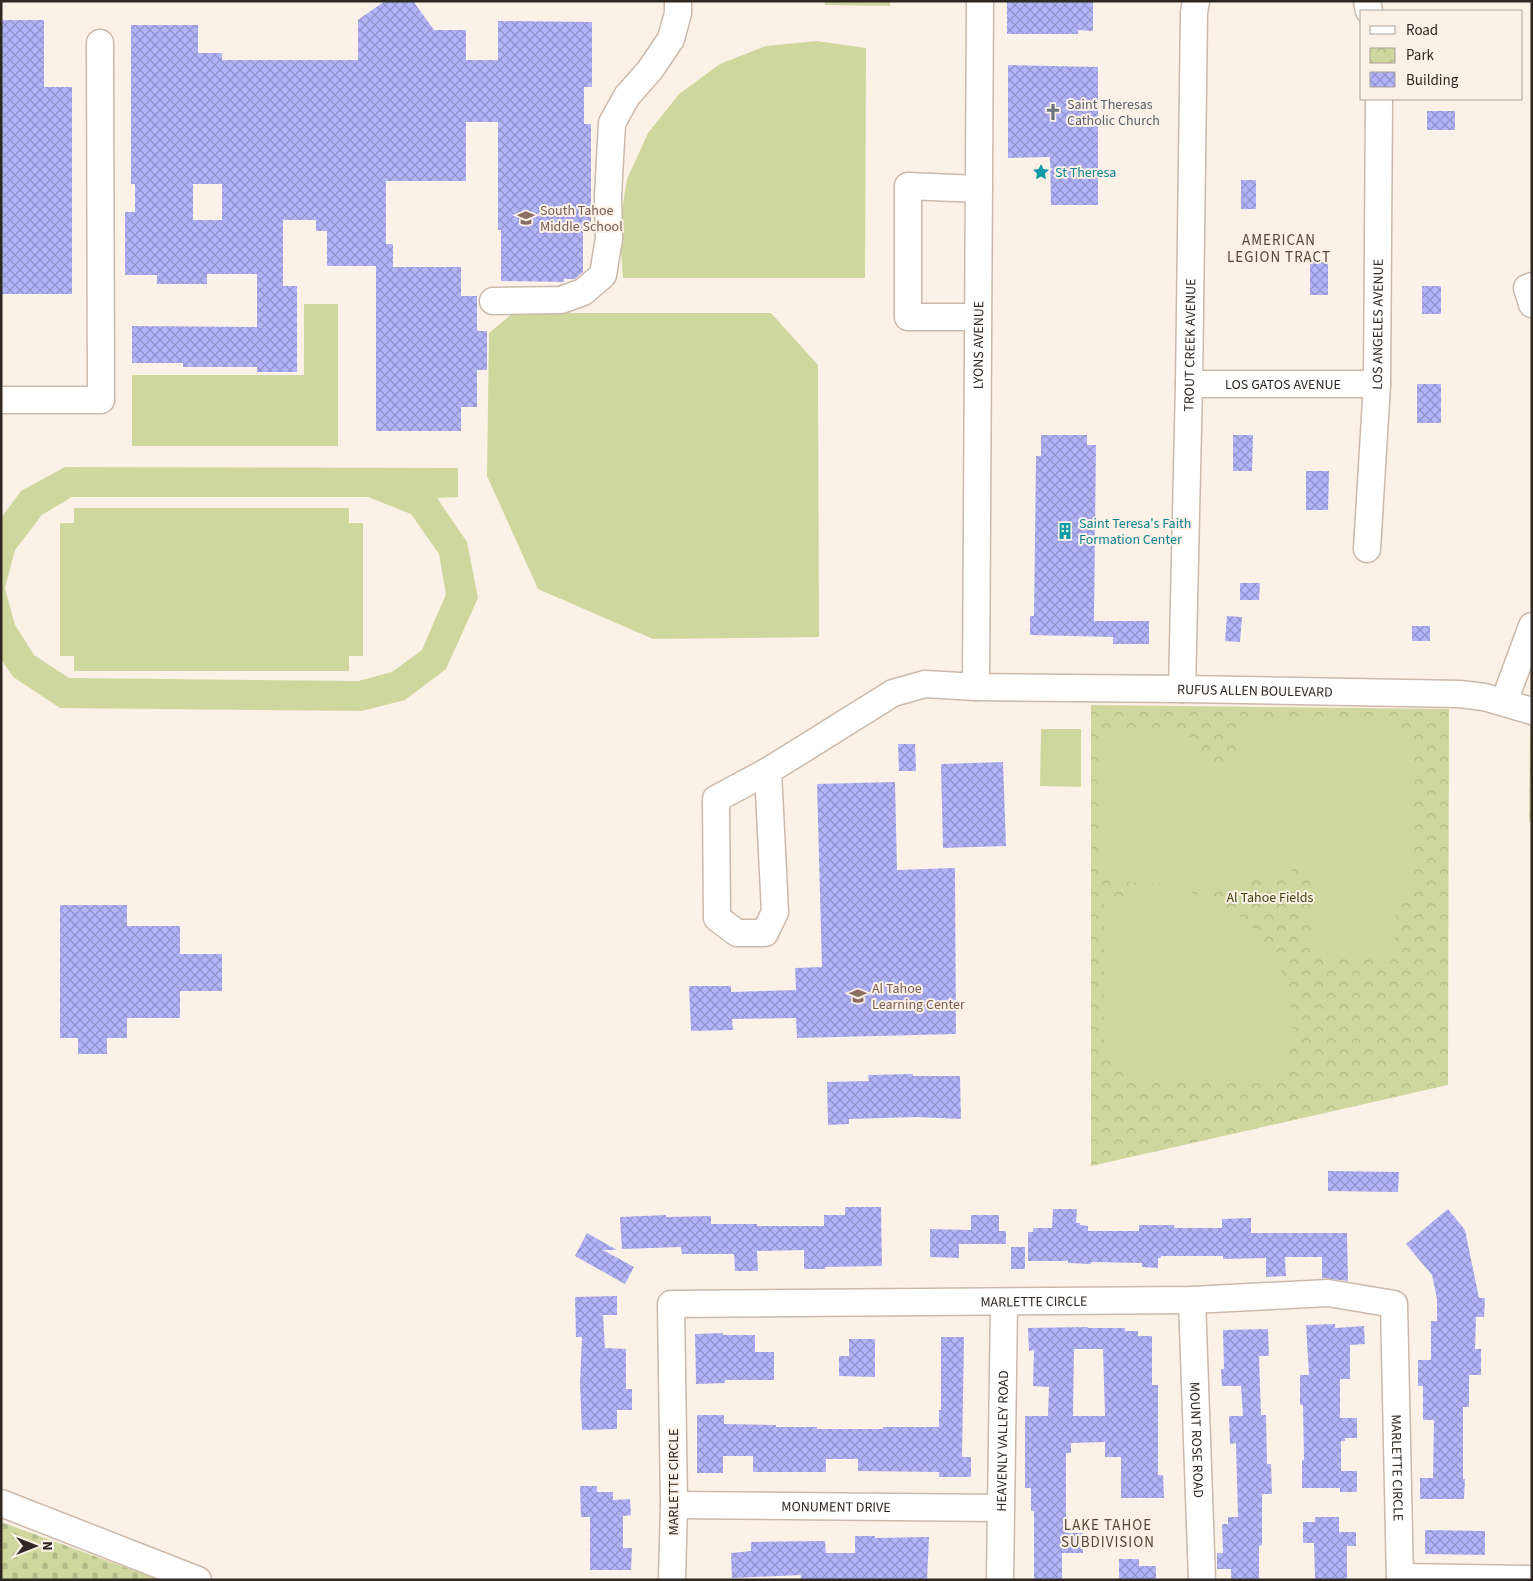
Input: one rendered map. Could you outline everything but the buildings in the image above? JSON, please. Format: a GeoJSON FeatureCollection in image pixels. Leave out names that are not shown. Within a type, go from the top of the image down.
{"type":"FeatureCollection","features":[{"type":"Feature","properties":{"kind":"street"},"geometry":{"type":"LineString","coordinates":[[493,301],[561,300],[583,292],[603,275],[609,238],[609,161],[612,123],[627,96],[650,70],[670,39],[678,13],[678,1]]}},
{"type":"Feature","properties":{"kind":"street","name":"LYONS AVENUE"},"geometry":{"type":"LineString","coordinates":[[976,687],[980,1]]}},
{"type":"Feature","properties":{"kind":"street","name":"TROUT CREEK AVENUE"},"geometry":{"type":"LineString","coordinates":[[1182,689],[1189,384],[1194,13],[1196,1]]}},
{"type":"Feature","properties":{"kind":"street"},"geometry":{"type":"LineString","coordinates":[[1,400],[100,400],[100,43]]}},
{"type":"Feature","properties":{"kind":"street","name":"LOS ANGELES AVENUE"},"geometry":{"type":"LineString","coordinates":[[1367,549],[1377,384],[1379,100]]}},
{"type":"Feature","properties":{"kind":"street"},"geometry":{"type":"LineString","coordinates":[[978,317],[908,317],[908,186],[979,189]]}},
{"type":"Feature","properties":{"kind":"street"},"geometry":{"type":"LineString","coordinates":[[1532,286],[1527,288],[1532,304]]}},
{"type":"Feature","properties":{"kind":"street","name":"LOS GATOS AVENUE"},"geometry":{"type":"LineString","coordinates":[[1189,384],[1377,384]]}},
{"type":"Feature","properties":{"kind":"street"},"geometry":{"type":"LineString","coordinates":[[1504,702],[1532,626]]}},
{"type":"Feature","properties":{"kind":"street","name":"RUFUS ALLEN BOULEVARD"},"geometry":{"type":"LineString","coordinates":[[768,771],[775,912],[765,933],[737,933],[717,918],[716,799],[768,771],[893,693],[925,684],[976,687],[1460,694],[1504,702],[1532,711]]}},
{"type":"Feature","properties":{"kind":"street","name":"MARLETTE CIRCLE"},"geometry":{"type":"LineString","coordinates":[[672,1580],[674,1505],[671,1304],[1004,1303],[1192,1300],[1328,1293],[1394,1304],[1400,1578]]}},
{"type":"Feature","properties":{"kind":"street","name":"MOUNT ROSE ROAD"},"geometry":{"type":"LineString","coordinates":[[1192,1300],[1202,1580]]}},
{"type":"Feature","properties":{"kind":"street","name":"HEAVENLY VALLEY ROAD"},"geometry":{"type":"LineString","coordinates":[[1000,1580],[1004,1303]]}},
{"type":"Feature","properties":{"kind":"street"},"geometry":{"type":"LineString","coordinates":[[1,1503],[198,1580]]}},
{"type":"Feature","properties":{"kind":"street","name":"MONUMENT DRIVE"},"geometry":{"type":"LineString","coordinates":[[674,1505],[1000,1508]]}},
{"type":"Feature","properties":{"kind":"street"},"geometry":{"type":"LineString","coordinates":[[1400,1578],[1532,1579]]}},
{"type":"Feature","properties":{"kind":"green space"},"geometry":{"type":"Polygon","coordinates":[[[825,1],[890,1],[890,6],[825,5],[825,1]]]}},
{"type":"Feature","properties":{"kind":"green space"},"geometry":{"type":"Polygon","coordinates":[[[816,41],[866,48],[865,278],[623,278],[619,228],[627,179],[648,133],[679,94],[720,64],[766,46],[816,41]]]}},
{"type":"Feature","properties":{"kind":"green space"},"geometry":{"type":"Polygon","coordinates":[[[304,304],[338,304],[338,446],[132,446],[132,375],[304,375],[304,304]]]}},
{"type":"Feature","properties":{"kind":"green space"},"geometry":{"type":"Polygon","coordinates":[[[513,313],[771,313],[818,365],[819,637],[653,639],[538,589],[487,476],[489,333],[513,313]]]}},
{"type":"Feature","properties":{"kind":"green space"},"geometry":{"type":"Polygon","coordinates":[[[65,467],[458,468],[458,497],[437,498],[467,542],[478,598],[446,669],[405,700],[362,711],[60,708],[13,677],[1,659],[1,518],[21,491],[65,467]],[[72,497],[42,515],[15,550],[5,588],[15,625],[34,655],[69,678],[358,681],[392,672],[422,650],[446,594],[439,554],[411,514],[368,497],[72,497]]]}},
{"type":"Feature","properties":{"kind":"green space"},"geometry":{"type":"Polygon","coordinates":[[[74,508],[349,508],[349,523],[363,523],[363,656],[349,656],[349,671],[74,671],[74,656],[60,656],[60,523],[74,523],[74,508]]]}},
{"type":"Feature","properties":{"kind":"green space"},"geometry":{"type":"Polygon","coordinates":[[[1532,522],[1532,822],[1529,822],[1532,522]]]}},
{"type":"Feature","properties":{"kind":"green space","name":"Al Tahoe Fields"},"geometry":{"type":"Polygon","coordinates":[[[1091,705],[1449,709],[1448,1085],[1091,1166],[1091,705]]]}},
{"type":"Feature","properties":{"kind":"green space"},"geometry":{"type":"Polygon","coordinates":[[[1390,718],[1415,744],[1414,896],[1396,896],[1394,954],[1313,951],[1315,873],[1293,856],[1292,880],[1251,878],[1249,892],[1115,881],[1098,866],[1099,731],[1132,727],[1165,732],[1176,737],[1196,737],[1196,746],[1225,772],[1226,751],[1238,751],[1237,721],[1390,718]]]}},
{"type":"Feature","properties":{"kind":"green space"},"geometry":{"type":"Polygon","coordinates":[[[1041,729],[1081,729],[1081,787],[1040,786],[1041,729]]]}},
{"type":"Feature","properties":{"kind":"green space"},"geometry":{"type":"Polygon","coordinates":[[[1143,890],[1180,890],[1210,899],[1231,911],[1250,926],[1266,943],[1278,964],[1287,986],[1291,1011],[1292,1037],[1281,1077],[1129,1076],[1104,1051],[1104,901],[1143,890]]]}},
{"type":"Feature","properties":{"kind":"green space"},"geometry":{"type":"Polygon","coordinates":[[[1,1522],[160,1580],[1,1580],[1,1522]]]}},
{"type":"Feature","properties":{"kind":"place","name":"Saint Theresas Catholic Church"},"geometry":{"type":"Point","coordinates":[1053,112]}},
{"type":"Feature","properties":{"kind":"place","name":"St Theresa"},"geometry":{"type":"Point","coordinates":[1041,172]}},
{"type":"Feature","properties":{"kind":"place","name":"South Tahoe Middle School"},"geometry":{"type":"Point","coordinates":[526,218]}},
{"type":"Feature","properties":{"kind":"place","name":"Saint Teresa's Faith Formation Center"},"geometry":{"type":"Point","coordinates":[1065,531]}},
{"type":"Feature","properties":{"kind":"place","name":"Al Tahoe Learning Center"},"geometry":{"type":"Point","coordinates":[858,996]}},
{"type":"Feature","properties":{"kind":"district","name":"AMERICAN LEGION TRACT"},"geometry":{"type":"Point","coordinates":[1279,248]}},
{"type":"Feature","properties":{"kind":"district","name":"LAKE TAHOE SUBDIVISION"},"geometry":{"type":"Point","coordinates":[1108,1534]}}]}
